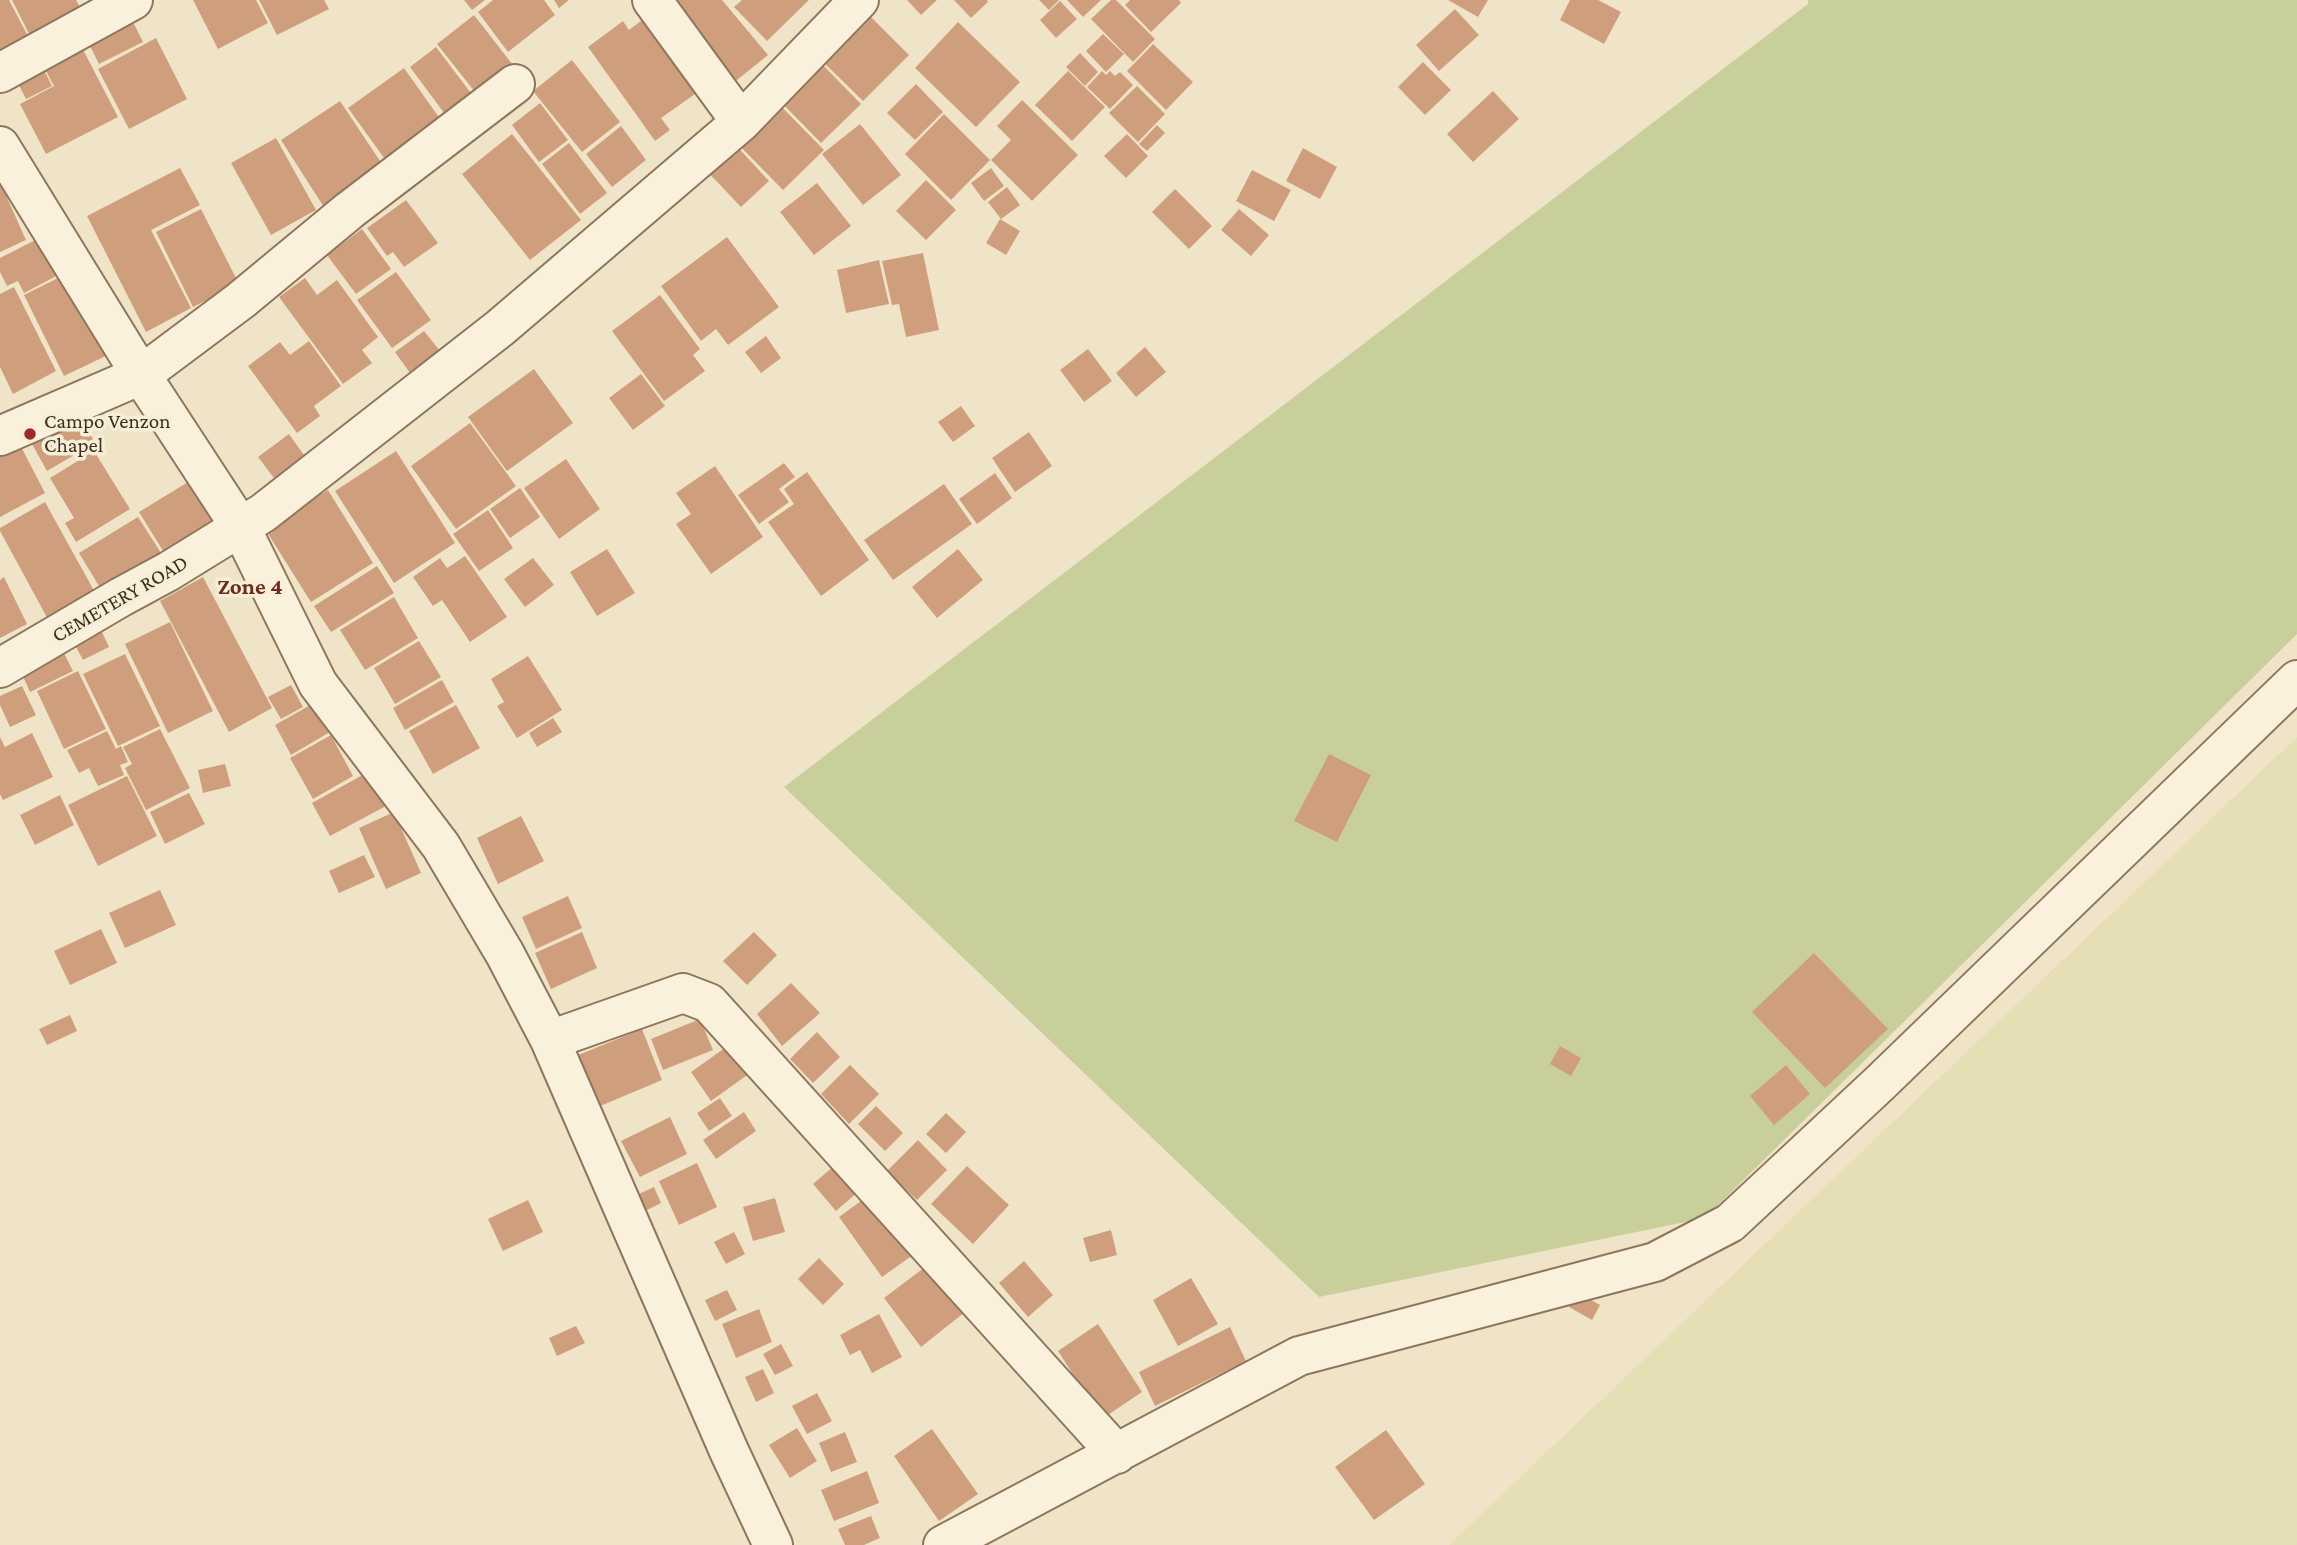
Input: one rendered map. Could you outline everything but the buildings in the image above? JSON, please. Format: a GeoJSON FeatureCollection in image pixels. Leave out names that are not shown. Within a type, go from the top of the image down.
{"type":"FeatureCollection","features":[{"type":"Feature","properties":{"kind":"street"},"geometry":{"type":"LineString","coordinates":[[0,73],[133,0]]}},
{"type":"Feature","properties":{"kind":"street"},"geometry":{"type":"LineString","coordinates":[[652,0],[741,122]]}},
{"type":"Feature","properties":{"kind":"street","name":"CEMETERY ROAD"},"geometry":{"type":"LineString","coordinates":[[0,668],[240,528],[500,328],[741,122],[859,0]]}},
{"type":"Feature","properties":{"kind":"street"},"geometry":{"type":"LineString","coordinates":[[0,436],[141,374],[240,300],[350,210],[515,83]]}},
{"type":"Feature","properties":{"kind":"street"},"geometry":{"type":"LineString","coordinates":[[0,146],[240,528],[318,684],[441,846],[505,954],[550,1040],[729,1451],[773,1545]]}},
{"type":"Feature","properties":{"kind":"street"},"geometry":{"type":"LineString","coordinates":[[943,1545],[1299,1356],[1655,1262],[1730,1223],[1879,1084],[2297,680]]}},
{"type":"Feature","properties":{"kind":"street"},"geometry":{"type":"LineString","coordinates":[[550,1040],[683,993],[709,1003],[1117,1454]]}},
{"type":"Feature","properties":{"kind":"shaded area"},"geometry":{"type":"Polygon","coordinates":[[[2297,737],[2297,1545],[1449,1545],[2297,737]]]}},
{"type":"Feature","properties":{"kind":"green space"},"geometry":{"type":"Polygon","coordinates":[[[1808,0],[2297,0],[2297,634],[1705,1218],[1319,1297],[784,787],[1808,4],[1808,0]]]}},
{"type":"Feature","properties":{"kind":"place","name":"Campo Venzon Chapel"},"geometry":{"type":"Point","coordinates":[30,434]}},
{"type":"Feature","properties":{"kind":"district","name":"Zone 4"},"geometry":{"type":"Point","coordinates":[250,587]}}]}
